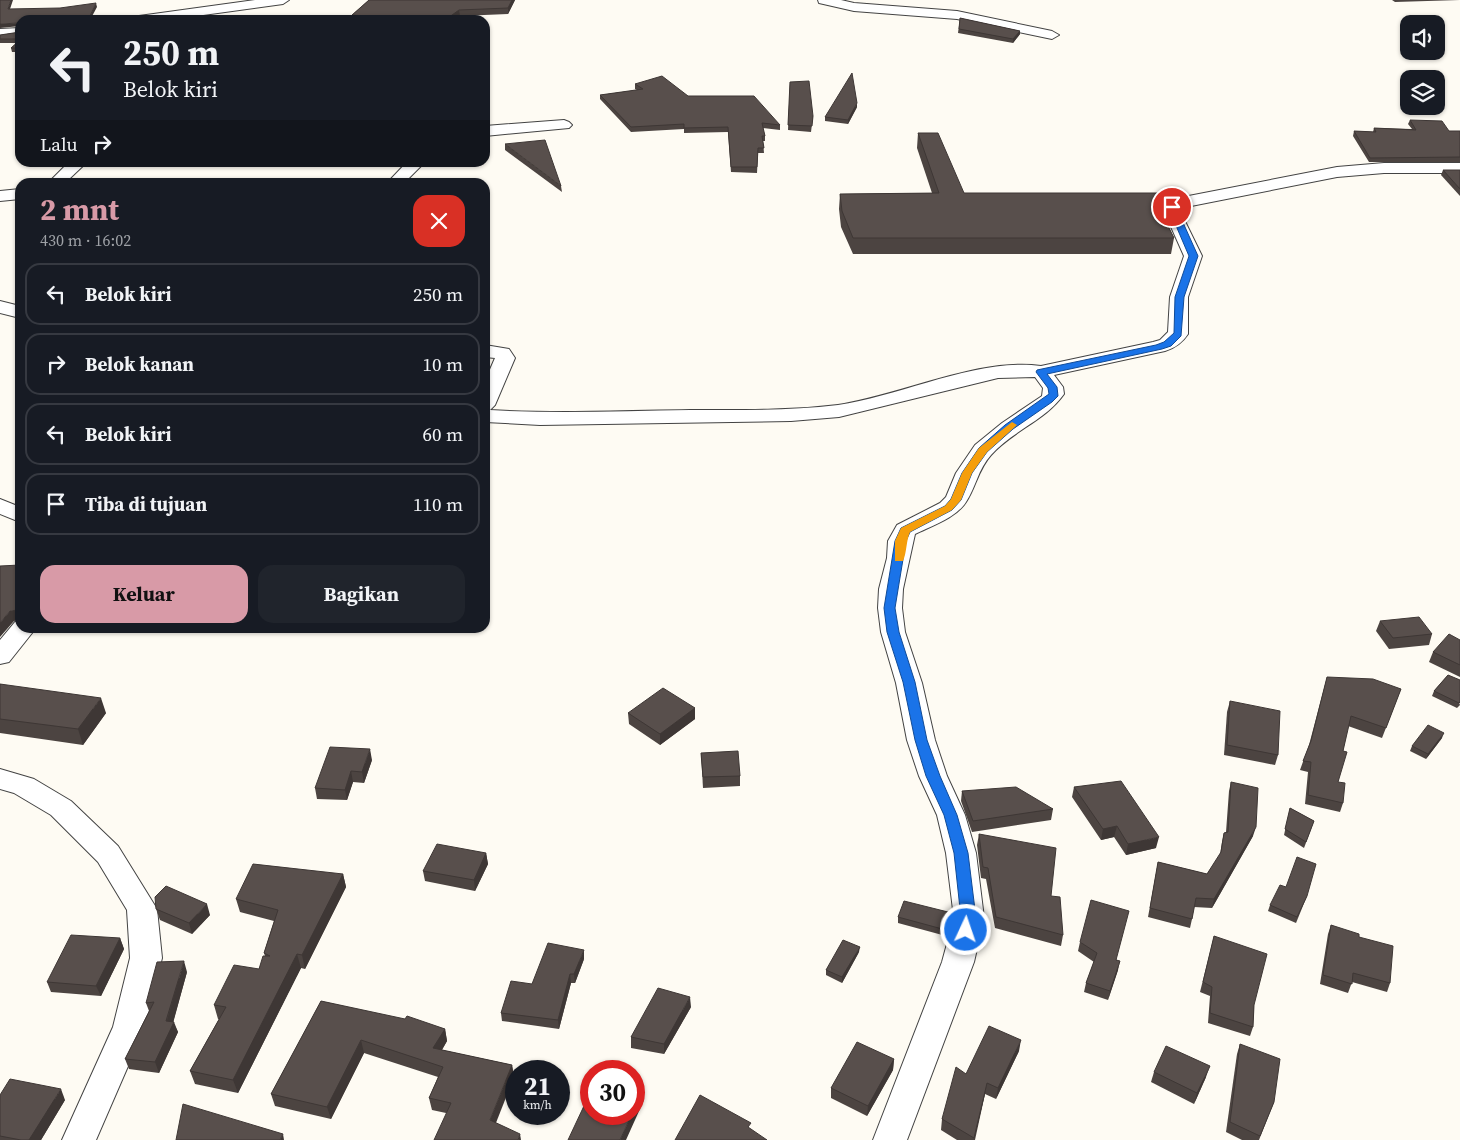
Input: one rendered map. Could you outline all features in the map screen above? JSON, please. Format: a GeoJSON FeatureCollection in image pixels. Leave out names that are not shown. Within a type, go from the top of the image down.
{"type":"FeatureCollection","features":[{"type":"Feature","properties":{"kind":"street"},"geometry":{"type":"LineString","coordinates":[[181,15],[283,0]]}},
{"type":"Feature","properties":{"kind":"street"},"geometry":{"type":"LineString","coordinates":[[824,0],[854,7],[958,15],[1052,35]]}},
{"type":"Feature","properties":{"kind":"street"},"geometry":{"type":"LineString","coordinates":[[0,33],[15,32]]}},
{"type":"Feature","properties":{"kind":"street"},"geometry":{"type":"LineString","coordinates":[[490,131],[564,125]]}},
{"type":"Feature","properties":{"kind":"street"},"geometry":{"type":"LineString","coordinates":[[61,178],[74,167]]}},
{"type":"Feature","properties":{"kind":"street"},"geometry":{"type":"LineString","coordinates":[[400,178],[412,167]]}},
{"type":"Feature","properties":{"kind":"street"},"geometry":{"type":"LineString","coordinates":[[490,416],[540,419],[791,415],[839,411],[998,372],[1021,370],[1041,372],[1158,347],[1167,344],[1178,334],[1179,297],[1193,256],[1172,211],[1174,204],[1337,172],[1384,168],[1460,168]]}},
{"type":"Feature","properties":{"kind":"street"},"geometry":{"type":"LineString","coordinates":[[0,196],[15,194]]}},
{"type":"Feature","properties":{"kind":"street"},"geometry":{"type":"LineString","coordinates":[[0,307],[15,311]]}},
{"type":"Feature","properties":{"kind":"street"},"geometry":{"type":"LineString","coordinates":[[490,353],[502,354],[504,358],[490,393]]}},
{"type":"Feature","properties":{"kind":"street"},"geometry":{"type":"LineString","coordinates":[[890,1140],[958,962],[969,918],[961,853],[950,815],[933,776],[921,740],[909,682],[893,632],[890,608],[900,541],[905,530],[948,508],[956,500],[967,473],[983,450],[1009,427],[1049,400],[1054,394],[1053,387],[1041,372]]}},
{"type":"Feature","properties":{"kind":"street"},"geometry":{"type":"LineString","coordinates":[[0,506],[15,513]]}},
{"type":"Feature","properties":{"kind":"street"},"geometry":{"type":"LineString","coordinates":[[0,656],[20,633]]}},
{"type":"Feature","properties":{"kind":"street"},"geometry":{"type":"LineString","coordinates":[[0,779],[24,786],[62,808],[108,854],[142,909],[146,958],[130,1027],[79,1140]]}},
{"type":"Feature","properties":{"kind":"building"},"geometry":{"type":"Polygon","coordinates":[[[0,0],[11,0],[8,9],[60,8],[96,3],[90,15],[15,15],[15,23],[0,24],[0,0]]]}},
{"type":"Feature","properties":{"kind":"building"},"geometry":{"type":"Polygon","coordinates":[[[369,0],[512,0],[508,8],[459,10],[452,15],[352,15],[369,0]]]}},
{"type":"Feature","properties":{"kind":"building"},"geometry":{"type":"Polygon","coordinates":[[[960,18],[1020,31],[1013,39],[959,29],[960,18]]]}},
{"type":"Feature","properties":{"kind":"building"},"geometry":{"type":"Polygon","coordinates":[[[15,33],[15,39],[0,39],[0,35],[15,33]]]}},
{"type":"Feature","properties":{"kind":"building"},"geometry":{"type":"Polygon","coordinates":[[[852,73],[857,103],[848,120],[825,117],[852,73]]]}},
{"type":"Feature","properties":{"kind":"building"},"geometry":{"type":"Polygon","coordinates":[[[662,76],[688,96],[754,96],[780,125],[762,123],[765,136],[762,136],[764,148],[758,148],[757,167],[731,167],[728,127],[684,128],[684,124],[631,127],[600,95],[643,89],[635,84],[662,76]]]}},
{"type":"Feature","properties":{"kind":"building"},"geometry":{"type":"Polygon","coordinates":[[[809,81],[813,116],[812,126],[788,125],[790,82],[809,81]]]}},
{"type":"Feature","properties":{"kind":"building"},"geometry":{"type":"Polygon","coordinates":[[[1410,120],[1442,121],[1449,131],[1460,131],[1460,157],[1370,158],[1354,131],[1376,132],[1374,128],[1416,130],[1410,120]]]}},
{"type":"Feature","properties":{"kind":"building"},"geometry":{"type":"Polygon","coordinates":[[[918,133],[938,133],[964,193],[1160,193],[1170,212],[1161,212],[1174,238],[853,238],[842,211],[840,194],[939,193],[918,133]]]}},
{"type":"Feature","properties":{"kind":"building"},"geometry":{"type":"Polygon","coordinates":[[[545,140],[561,186],[505,144],[545,140]]]}},
{"type":"Feature","properties":{"kind":"building"},"geometry":{"type":"Polygon","coordinates":[[[1443,170],[1460,170],[1460,189],[1443,170]]]}},
{"type":"Feature","properties":{"kind":"building"},"geometry":{"type":"Polygon","coordinates":[[[15,565],[15,610],[10,611],[0,623],[0,566],[15,565]]]}},
{"type":"Feature","properties":{"kind":"building"},"geometry":{"type":"Polygon","coordinates":[[[1419,617],[1432,634],[1393,638],[1380,621],[1419,617]]]}},
{"type":"Feature","properties":{"kind":"building"},"geometry":{"type":"Polygon","coordinates":[[[1449,634],[1460,640],[1460,665],[1433,652],[1449,634]]]}},
{"type":"Feature","properties":{"kind":"building"},"geometry":{"type":"Polygon","coordinates":[[[1448,675],[1460,680],[1459,703],[1434,691],[1448,675]]]}},
{"type":"Feature","properties":{"kind":"building"},"geometry":{"type":"Polygon","coordinates":[[[1327,677],[1373,679],[1401,689],[1386,728],[1351,716],[1343,751],[1347,752],[1338,782],[1345,783],[1343,803],[1308,795],[1311,762],[1303,761],[1311,741],[1327,677]]]}},
{"type":"Feature","properties":{"kind":"building"},"geometry":{"type":"Polygon","coordinates":[[[0,684],[101,698],[78,729],[0,719],[0,684]]]}},
{"type":"Feature","properties":{"kind":"building"},"geometry":{"type":"Polygon","coordinates":[[[663,688],[695,708],[660,734],[628,713],[663,688]]]}},
{"type":"Feature","properties":{"kind":"building"},"geometry":{"type":"Polygon","coordinates":[[[1230,701],[1280,711],[1278,755],[1227,745],[1230,701]]]}},
{"type":"Feature","properties":{"kind":"building"},"geometry":{"type":"Polygon","coordinates":[[[1428,725],[1444,733],[1428,754],[1412,746],[1428,725]]]}},
{"type":"Feature","properties":{"kind":"building"},"geometry":{"type":"Polygon","coordinates":[[[330,747],[370,749],[362,772],[351,771],[345,790],[315,788],[330,747]]]}},
{"type":"Feature","properties":{"kind":"building"},"geometry":{"type":"Polygon","coordinates":[[[738,751],[740,776],[703,777],[701,753],[738,751]]]}},
{"type":"Feature","properties":{"kind":"building"},"geometry":{"type":"Polygon","coordinates":[[[1121,781],[1159,837],[1128,844],[1117,826],[1103,829],[1074,787],[1121,781]]]}},
{"type":"Feature","properties":{"kind":"building"},"geometry":{"type":"Polygon","coordinates":[[[1231,782],[1258,788],[1256,827],[1214,899],[1196,898],[1192,919],[1150,908],[1158,862],[1207,874],[1221,852],[1224,833],[1228,832],[1231,782]]]}},
{"type":"Feature","properties":{"kind":"building"},"geometry":{"type":"Polygon","coordinates":[[[1016,787],[1053,809],[973,821],[962,791],[1016,787]]]}},
{"type":"Feature","properties":{"kind":"building"},"geometry":{"type":"Polygon","coordinates":[[[1290,808],[1314,821],[1306,842],[1285,829],[1290,808]]]}},
{"type":"Feature","properties":{"kind":"building"},"geometry":{"type":"Polygon","coordinates":[[[979,834],[1056,848],[1051,896],[1060,897],[1063,935],[996,917],[988,868],[983,867],[979,834]]]}},
{"type":"Feature","properties":{"kind":"building"},"geometry":{"type":"Polygon","coordinates":[[[437,844],[486,853],[474,880],[423,871],[437,844]]]}},
{"type":"Feature","properties":{"kind":"building"},"geometry":{"type":"Polygon","coordinates":[[[1297,857],[1316,864],[1307,896],[1297,917],[1270,905],[1280,885],[1286,887],[1297,857]]]}},
{"type":"Feature","properties":{"kind":"building"},"geometry":{"type":"Polygon","coordinates":[[[253,864],[343,874],[302,955],[297,954],[233,1080],[190,1071],[226,1007],[214,1005],[234,965],[259,969],[263,956],[270,956],[264,953],[278,910],[236,899],[253,864]]]}},
{"type":"Feature","properties":{"kind":"building"},"geometry":{"type":"Polygon","coordinates":[[[166,886],[207,904],[189,923],[156,909],[155,897],[166,886]]]}},
{"type":"Feature","properties":{"kind":"building"},"geometry":{"type":"Polygon","coordinates":[[[1091,900],[1129,911],[1116,960],[1120,961],[1110,991],[1086,983],[1097,953],[1080,942],[1091,900]]]}},
{"type":"Feature","properties":{"kind":"building"},"geometry":{"type":"Polygon","coordinates":[[[904,901],[952,913],[946,930],[898,917],[904,901]]]}},
{"type":"Feature","properties":{"kind":"building"},"geometry":{"type":"Polygon","coordinates":[[[1331,925],[1359,934],[1359,937],[1393,946],[1390,983],[1353,973],[1352,984],[1323,975],[1331,925]]]}},
{"type":"Feature","properties":{"kind":"building"},"geometry":{"type":"Polygon","coordinates":[[[71,935],[120,938],[96,986],[47,982],[71,935]]]}},
{"type":"Feature","properties":{"kind":"building"},"geometry":{"type":"Polygon","coordinates":[[[1214,936],[1267,954],[1254,1005],[1253,1027],[1210,1013],[1212,987],[1203,982],[1214,936]]]}},
{"type":"Feature","properties":{"kind":"building"},"geometry":{"type":"Polygon","coordinates":[[[843,940],[860,947],[842,977],[826,970],[843,940]]]}},
{"type":"Feature","properties":{"kind":"building"},"geometry":{"type":"Polygon","coordinates":[[[548,943],[584,950],[574,974],[570,974],[558,1020],[501,1013],[511,981],[532,984],[548,943]]]}},
{"type":"Feature","properties":{"kind":"building"},"geometry":{"type":"Polygon","coordinates":[[[184,961],[166,1021],[174,1022],[155,1062],[125,1059],[154,1002],[146,1003],[157,962],[184,961]]]}},
{"type":"Feature","properties":{"kind":"building"},"geometry":{"type":"Polygon","coordinates":[[[658,988],[690,997],[664,1044],[631,1037],[658,988]]]}},
{"type":"Feature","properties":{"kind":"building"},"geometry":{"type":"Polygon","coordinates":[[[321,1001],[405,1019],[407,1016],[445,1029],[433,1048],[505,1063],[505,1082],[490,1120],[520,1134],[518,1140],[434,1140],[451,1103],[429,1098],[443,1067],[361,1040],[327,1107],[271,1094],[321,1001]]]}},
{"type":"Feature","properties":{"kind":"building"},"geometry":{"type":"Polygon","coordinates":[[[989,1026],[1021,1040],[998,1088],[987,1083],[974,1138],[942,1119],[956,1067],[966,1074],[989,1026]]]}},
{"type":"Feature","properties":{"kind":"building"},"geometry":{"type":"Polygon","coordinates":[[[857,1042],[894,1059],[868,1106],[831,1088],[857,1042]]]}},
{"type":"Feature","properties":{"kind":"building"},"geometry":{"type":"Polygon","coordinates":[[[1240,1044],[1280,1059],[1274,1102],[1260,1136],[1230,1122],[1240,1044]]]}},
{"type":"Feature","properties":{"kind":"building"},"geometry":{"type":"Polygon","coordinates":[[[1166,1046],[1210,1066],[1197,1093],[1154,1072],[1166,1046]]]}},
{"type":"Feature","properties":{"kind":"building"},"geometry":{"type":"Polygon","coordinates":[[[10,1079],[61,1089],[29,1140],[0,1136],[0,1095],[10,1079]]]}},
{"type":"Feature","properties":{"kind":"building"},"geometry":{"type":"Polygon","coordinates":[[[700,1095],[751,1123],[748,1127],[767,1140],[675,1140],[700,1095]]]}},
{"type":"Feature","properties":{"kind":"building"},"geometry":{"type":"Polygon","coordinates":[[[183,1104],[283,1134],[280,1140],[176,1140],[183,1104]]]}},
{"type":"Feature","properties":{"kind":"building"},"geometry":{"type":"Polygon","coordinates":[[[580,1114],[580,1125],[627,1125],[620,1140],[568,1140],[580,1114]]]}},
{"type":"Feature","properties":{"kind":"slow traffic"},"geometry":{"type":"LineString","coordinates":[[899,559],[900,541],[905,530],[948,508],[956,500],[963,487],[967,473],[983,450],[1012,425]]}},
{"type":"Feature","properties":{"kind":"route"},"geometry":{"type":"LineString","coordinates":[[966,930],[969,918],[961,853],[950,815],[933,776],[921,740],[909,682],[893,632],[890,608],[899,558],[900,541],[905,530],[948,508],[956,500],[963,487],[967,473],[983,450],[1009,427],[1049,400],[1054,394],[1053,387],[1041,372],[1158,347],[1174,339],[1180,328],[1180,291],[1193,260],[1193,252],[1172,211],[1172,207]]}}]}
